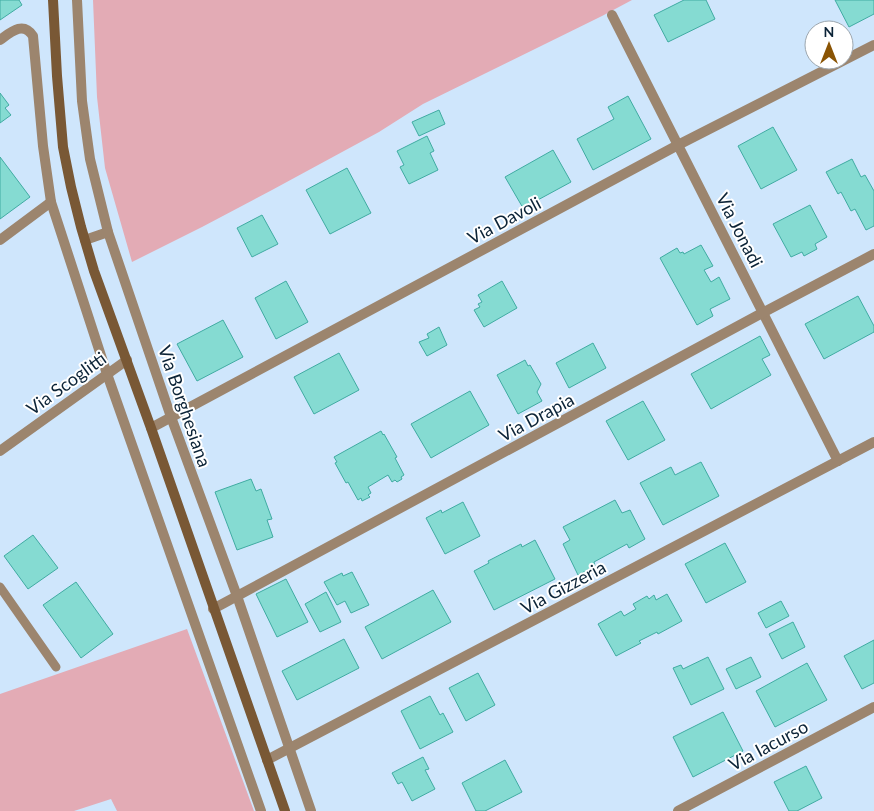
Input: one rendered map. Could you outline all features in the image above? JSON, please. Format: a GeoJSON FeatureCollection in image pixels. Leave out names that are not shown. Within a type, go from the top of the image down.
{"type":"FeatureCollection","features":[{"type":"Feature","properties":{"kind":"street"},"geometry":{"type":"LineString","coordinates":[[54,0],[56,58],[63,147],[85,240],[94,271],[285,811]]}},
{"type":"Feature","properties":{"kind":"street","name":"Via Borghesiana"},"geometry":{"type":"LineString","coordinates":[[77,0],[84,110],[90,159],[108,232],[171,417],[237,596],[311,811]]}},
{"type":"Feature","properties":{"kind":"street","name":"Via Jonadi"},"geometry":{"type":"LineString","coordinates":[[612,15],[838,461]]}},
{"type":"Feature","properties":{"kind":"street"},"geometry":{"type":"LineString","coordinates":[[0,40],[18,29],[24,28],[29,31],[34,40],[40,117],[51,202],[107,374],[261,811]]}},
{"type":"Feature","properties":{"kind":"street","name":"Via Davoli"},"geometry":{"type":"LineString","coordinates":[[151,428],[678,145],[874,45]]}},
{"type":"Feature","properties":{"kind":"street"},"geometry":{"type":"LineString","coordinates":[[0,240],[51,202]]}},
{"type":"Feature","properties":{"kind":"street"},"geometry":{"type":"LineString","coordinates":[[85,240],[108,232]]}},
{"type":"Feature","properties":{"kind":"street","name":"Via Drapia"},"geometry":{"type":"LineString","coordinates":[[214,609],[874,254]]}},
{"type":"Feature","properties":{"kind":"street","name":"Via Scoglitti"},"geometry":{"type":"LineString","coordinates":[[0,451],[127,360]]}},
{"type":"Feature","properties":{"kind":"street","name":"Via Gizzeria"},"geometry":{"type":"LineString","coordinates":[[267,760],[874,442]]}},
{"type":"Feature","properties":{"kind":"street","name":"Via Iacurso"},"geometry":{"type":"LineString","coordinates":[[678,811],[874,707]]}},
{"type":"Feature","properties":{"kind":"lane"},"geometry":{"type":"LineString","coordinates":[[0,587],[56,667]]}},
{"type":"Feature","properties":{"kind":"shaded area"},"geometry":{"type":"Polygon","coordinates":[[[93,0],[632,0],[423,104],[379,132],[202,227],[132,262],[105,168],[97,97],[93,0]]]}},
{"type":"Feature","properties":{"kind":"shaded area"},"geometry":{"type":"Polygon","coordinates":[[[187,629],[254,811],[117,811],[111,799],[74,811],[0,811],[0,694],[187,629]]]}},
{"type":"Feature","properties":{"kind":"building"},"geometry":{"type":"Polygon","coordinates":[[[0,0],[19,0],[22,5],[0,20],[0,0]]]}},
{"type":"Feature","properties":{"kind":"building"},"geometry":{"type":"Polygon","coordinates":[[[684,0],[706,0],[715,19],[668,42],[654,15],[684,0]]]}},
{"type":"Feature","properties":{"kind":"building"},"geometry":{"type":"Polygon","coordinates":[[[835,0],[874,0],[874,14],[854,24],[854,20],[845,20],[835,0]]]}},
{"type":"Feature","properties":{"kind":"building"},"geometry":{"type":"Polygon","coordinates":[[[0,93],[9,105],[5,108],[11,115],[0,123],[0,93]]]}},
{"type":"Feature","properties":{"kind":"building"},"geometry":{"type":"Polygon","coordinates":[[[628,96],[651,139],[593,170],[577,139],[614,119],[608,107],[628,96]]]}},
{"type":"Feature","properties":{"kind":"building"},"geometry":{"type":"Polygon","coordinates":[[[439,110],[445,124],[419,136],[412,122],[439,110]]]}},
{"type":"Feature","properties":{"kind":"building"},"geometry":{"type":"Polygon","coordinates":[[[773,127],[797,170],[761,189],[738,146],[773,127]]]}},
{"type":"Feature","properties":{"kind":"building"},"geometry":{"type":"Polygon","coordinates":[[[427,136],[434,151],[430,153],[438,170],[409,184],[400,167],[404,165],[397,151],[427,136]]]}},
{"type":"Feature","properties":{"kind":"building"},"geometry":{"type":"Polygon","coordinates":[[[553,150],[571,182],[523,208],[505,177],[553,150]]]}},
{"type":"Feature","properties":{"kind":"building"},"geometry":{"type":"Polygon","coordinates":[[[0,157],[30,197],[0,219],[0,157]]]}},
{"type":"Feature","properties":{"kind":"building"},"geometry":{"type":"Polygon","coordinates":[[[852,159],[861,177],[865,175],[874,191],[874,226],[866,230],[855,209],[851,211],[841,192],[838,194],[826,172],[852,159]]]}},
{"type":"Feature","properties":{"kind":"building"},"geometry":{"type":"Polygon","coordinates":[[[347,168],[371,213],[330,234],[306,190],[347,168]]]}},
{"type":"Feature","properties":{"kind":"building"},"geometry":{"type":"Polygon","coordinates":[[[810,205],[827,237],[815,244],[817,249],[804,256],[802,252],[791,257],[773,224],[810,205]]]}},
{"type":"Feature","properties":{"kind":"building"},"geometry":{"type":"Polygon","coordinates":[[[262,215],[278,244],[252,257],[237,228],[262,215]]]}},
{"type":"Feature","properties":{"kind":"building"},"geometry":{"type":"Polygon","coordinates":[[[701,245],[713,266],[704,270],[711,282],[719,277],[730,299],[710,309],[713,316],[697,325],[660,258],[677,248],[680,253],[683,252],[684,254],[701,245]]]}},
{"type":"Feature","properties":{"kind":"building"},"geometry":{"type":"Polygon","coordinates":[[[286,281],[308,322],[276,339],[255,298],[286,281]]]}},
{"type":"Feature","properties":{"kind":"building"},"geometry":{"type":"Polygon","coordinates":[[[502,281],[517,308],[484,327],[474,310],[480,307],[478,304],[482,302],[478,295],[502,281]]]}},
{"type":"Feature","properties":{"kind":"building"},"geometry":{"type":"Polygon","coordinates":[[[858,296],[874,326],[874,332],[824,359],[805,324],[858,296]]]}},
{"type":"Feature","properties":{"kind":"building"},"geometry":{"type":"Polygon","coordinates":[[[223,320],[243,357],[197,381],[177,344],[223,320]]]}},
{"type":"Feature","properties":{"kind":"building"},"geometry":{"type":"Polygon","coordinates":[[[439,327],[447,345],[427,356],[419,342],[429,338],[427,334],[439,327]]]}},
{"type":"Feature","properties":{"kind":"building"},"geometry":{"type":"Polygon","coordinates":[[[760,336],[770,355],[762,359],[771,375],[711,409],[691,374],[760,336]]]}},
{"type":"Feature","properties":{"kind":"building"},"geometry":{"type":"Polygon","coordinates":[[[593,343],[606,368],[569,388],[556,363],[593,343]]]}},
{"type":"Feature","properties":{"kind":"building"},"geometry":{"type":"Polygon","coordinates":[[[339,353],[359,390],[314,414],[294,377],[339,353]]]}},
{"type":"Feature","properties":{"kind":"building"},"geometry":{"type":"Polygon","coordinates":[[[525,360],[541,384],[537,392],[542,401],[518,414],[497,375],[525,360]]]}},
{"type":"Feature","properties":{"kind":"building"},"geometry":{"type":"Polygon","coordinates":[[[470,391],[489,425],[431,458],[411,424],[470,391]]]}},
{"type":"Feature","properties":{"kind":"building"},"geometry":{"type":"Polygon","coordinates":[[[643,401],[665,440],[628,460],[606,421],[643,401]]]}},
{"type":"Feature","properties":{"kind":"building"},"geometry":{"type":"Polygon","coordinates":[[[381,431],[397,457],[395,458],[404,475],[397,482],[395,480],[392,482],[388,475],[368,487],[371,493],[368,495],[370,497],[362,501],[361,498],[358,500],[348,482],[346,483],[335,463],[337,462],[334,457],[381,431]]]}},
{"type":"Feature","properties":{"kind":"building"},"geometry":{"type":"Polygon","coordinates":[[[701,462],[719,496],[663,525],[640,483],[671,467],[675,475],[701,462]]]}},
{"type":"Feature","properties":{"kind":"building"},"geometry":{"type":"Polygon","coordinates":[[[251,479],[256,491],[261,489],[272,519],[267,520],[273,537],[237,550],[215,492],[251,479]]]}},
{"type":"Feature","properties":{"kind":"building"},"geometry":{"type":"Polygon","coordinates":[[[615,500],[622,513],[630,510],[645,539],[629,548],[627,544],[594,562],[595,566],[578,575],[563,544],[570,540],[563,527],[615,500]]]}},
{"type":"Feature","properties":{"kind":"building"},"geometry":{"type":"Polygon","coordinates":[[[463,502],[480,536],[445,554],[426,518],[441,510],[442,513],[463,502]]]}},
{"type":"Feature","properties":{"kind":"building"},"geometry":{"type":"Polygon","coordinates":[[[33,535],[58,568],[28,589],[4,556],[33,535]]]}},
{"type":"Feature","properties":{"kind":"building"},"geometry":{"type":"Polygon","coordinates":[[[535,540],[555,579],[494,610],[474,571],[489,563],[488,561],[521,544],[522,547],[535,540]]]}},
{"type":"Feature","properties":{"kind":"building"},"geometry":{"type":"Polygon","coordinates":[[[725,543],[746,582],[706,603],[685,564],[725,543]]]}},
{"type":"Feature","properties":{"kind":"building"},"geometry":{"type":"Polygon","coordinates":[[[352,572],[369,605],[351,613],[345,601],[337,605],[324,582],[342,573],[343,576],[352,572]]]}},
{"type":"Feature","properties":{"kind":"building"},"geometry":{"type":"Polygon","coordinates":[[[286,579],[308,622],[277,637],[256,594],[286,579]]]}},
{"type":"Feature","properties":{"kind":"building"},"geometry":{"type":"Polygon","coordinates":[[[76,582],[113,634],[81,658],[43,605],[76,582]]]}},
{"type":"Feature","properties":{"kind":"building"},"geometry":{"type":"Polygon","coordinates":[[[433,590],[451,622],[382,659],[365,627],[433,590]]]}},
{"type":"Feature","properties":{"kind":"building"},"geometry":{"type":"Polygon","coordinates":[[[326,592],[341,622],[320,632],[305,604],[326,592]]]}},
{"type":"Feature","properties":{"kind":"building"},"geometry":{"type":"Polygon","coordinates":[[[667,594],[682,621],[658,634],[657,632],[639,641],[641,643],[616,656],[598,624],[621,611],[624,616],[636,609],[633,604],[647,596],[649,599],[654,595],[656,600],[667,594]]]}},
{"type":"Feature","properties":{"kind":"building"},"geometry":{"type":"Polygon","coordinates":[[[781,601],[789,616],[766,628],[758,613],[781,601]]]}},
{"type":"Feature","properties":{"kind":"building"},"geometry":{"type":"Polygon","coordinates":[[[793,622],[805,647],[782,659],[769,634],[793,622]]]}},
{"type":"Feature","properties":{"kind":"building"},"geometry":{"type":"Polygon","coordinates":[[[344,639],[359,668],[297,700],[282,671],[344,639]]]}},
{"type":"Feature","properties":{"kind":"building"},"geometry":{"type":"Polygon","coordinates":[[[874,640],[874,683],[862,689],[844,656],[874,640]]]}},
{"type":"Feature","properties":{"kind":"building"},"geometry":{"type":"Polygon","coordinates":[[[708,657],[724,689],[691,705],[673,668],[681,665],[683,669],[708,657]]]}},
{"type":"Feature","properties":{"kind":"building"},"geometry":{"type":"Polygon","coordinates":[[[751,657],[761,677],[736,689],[726,669],[751,657]]]}},
{"type":"Feature","properties":{"kind":"building"},"geometry":{"type":"Polygon","coordinates":[[[807,663],[827,700],[775,727],[756,691],[807,663]]]}},
{"type":"Feature","properties":{"kind":"building"},"geometry":{"type":"Polygon","coordinates":[[[478,673],[495,705],[466,721],[449,688],[478,673]]]}},
{"type":"Feature","properties":{"kind":"building"},"geometry":{"type":"Polygon","coordinates":[[[430,696],[440,715],[443,713],[453,732],[420,749],[401,711],[430,696]]]}},
{"type":"Feature","properties":{"kind":"building"},"geometry":{"type":"Polygon","coordinates":[[[723,712],[743,751],[693,777],[673,737],[723,712]]]}},
{"type":"Feature","properties":{"kind":"building"},"geometry":{"type":"Polygon","coordinates":[[[423,757],[429,769],[425,770],[435,789],[412,801],[402,782],[398,784],[392,773],[423,757]]]}},
{"type":"Feature","properties":{"kind":"building"},"geometry":{"type":"Polygon","coordinates":[[[505,760],[522,792],[485,811],[476,811],[462,783],[505,760]]]}},
{"type":"Feature","properties":{"kind":"building"},"geometry":{"type":"Polygon","coordinates":[[[806,766],[822,798],[797,811],[789,811],[774,782],[806,766]]]}}]}
